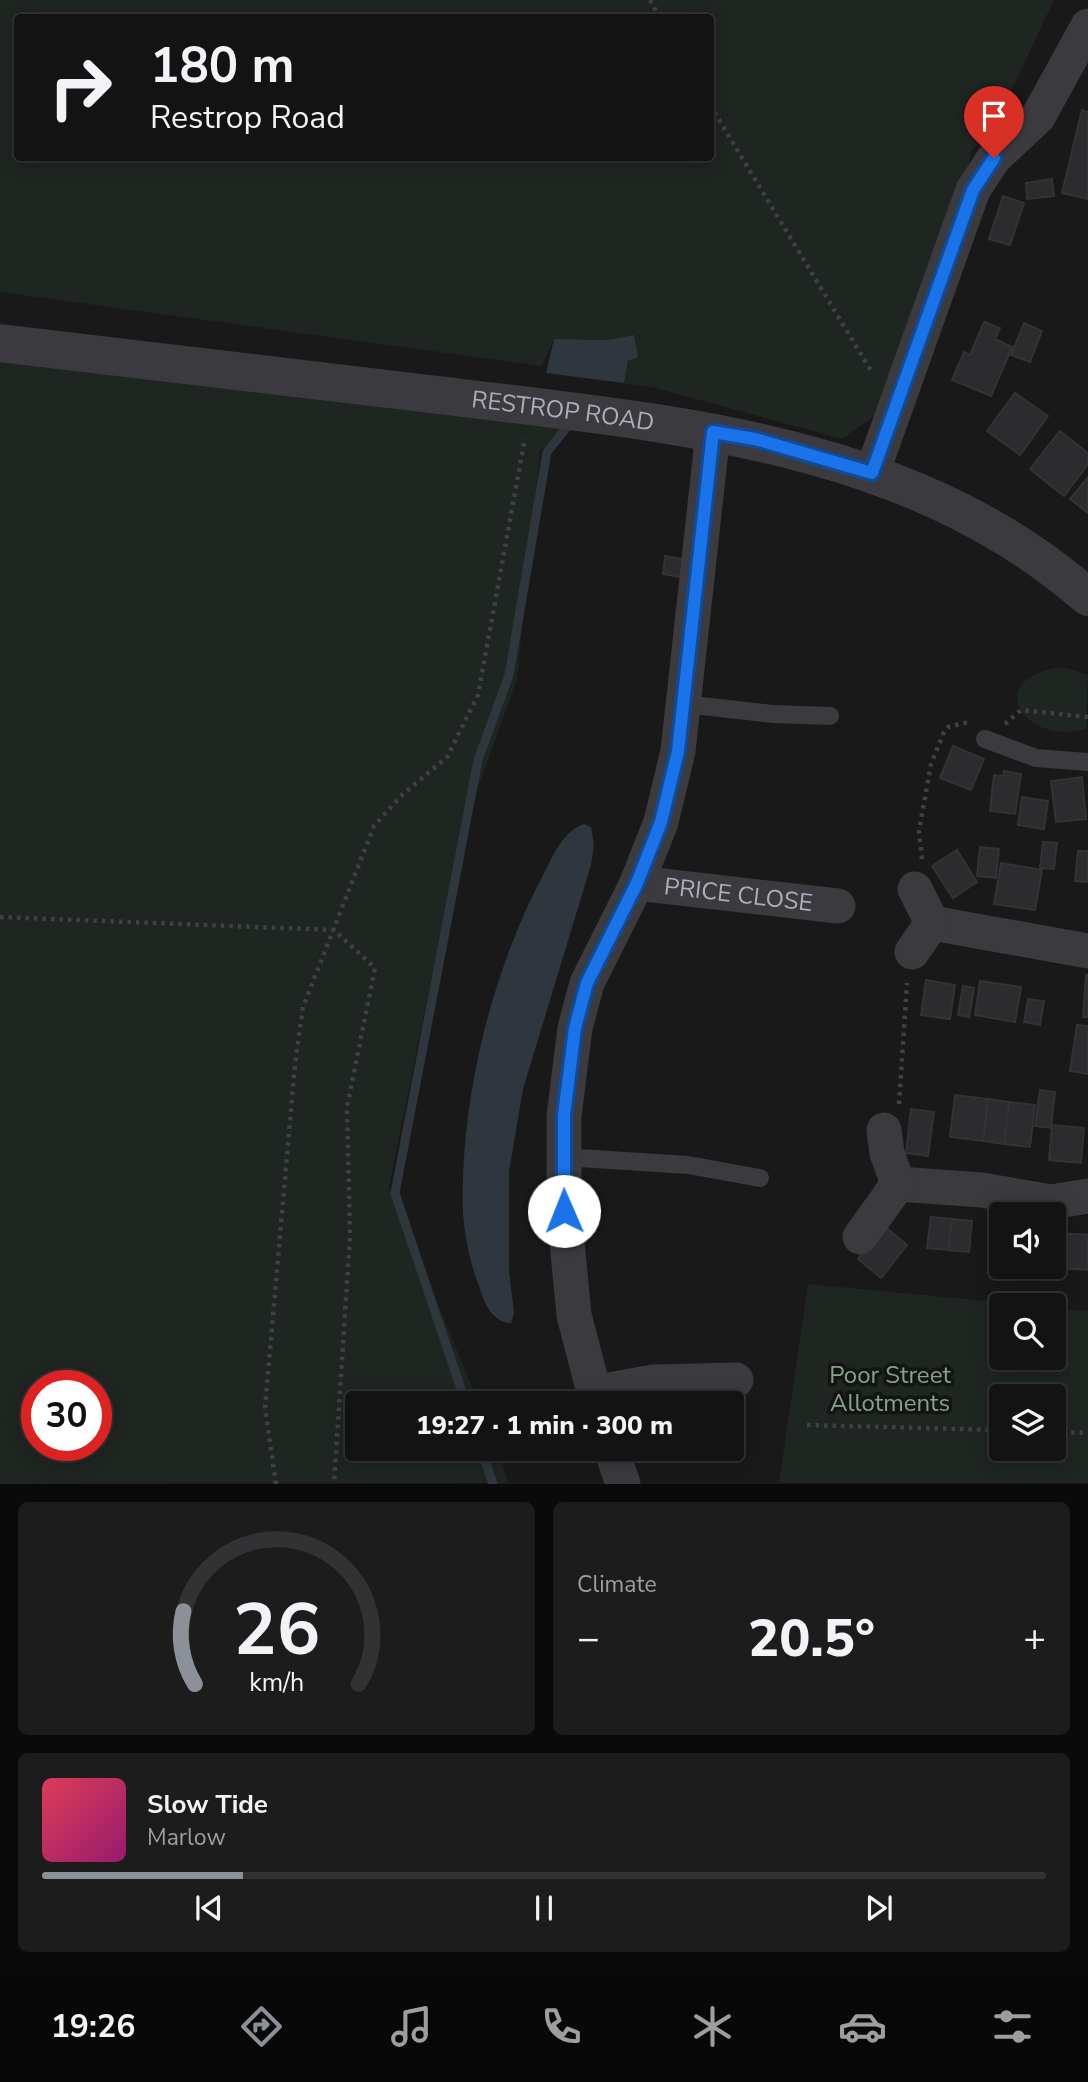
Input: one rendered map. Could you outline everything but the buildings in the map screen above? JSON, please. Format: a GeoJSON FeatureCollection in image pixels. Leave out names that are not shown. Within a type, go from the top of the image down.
{"type":"FeatureCollection","features":[{"type":"Feature","properties":{"kind":"street"},"geometry":{"type":"LineString","coordinates":[[872,473],[973,190],[994,158],[1038,117],[1088,26]]}},
{"type":"Feature","properties":{"kind":"street","name":"RESTROP ROAD"},"geometry":{"type":"LineString","coordinates":[[0,343],[532,406],[755,439],[872,473],[974,516],[1012,538],[1053,567],[1088,597]]}},
{"type":"Feature","properties":{"kind":"street"},"geometry":{"type":"LineString","coordinates":[[593,1391],[574,1315],[564,1211],[565,1103],[575,1028],[587,983],[637,883],[661,822],[678,751],[696,564],[713,432]]}},
{"type":"Feature","properties":{"kind":"street","name":"PRICE CLOSE"},"geometry":{"type":"LineString","coordinates":[[637,883],[838,906]]}},
{"type":"Feature","properties":{"kind":"street"},"geometry":{"type":"LineString","coordinates":[[915,888],[932,923]]}},
{"type":"Feature","properties":{"kind":"street"},"geometry":{"type":"LineString","coordinates":[[932,923],[1088,951]]}},
{"type":"Feature","properties":{"kind":"street"},"geometry":{"type":"LineString","coordinates":[[912,952],[932,923]]}},
{"type":"Feature","properties":{"kind":"street"},"geometry":{"type":"LineString","coordinates":[[884,1130],[887,1153],[898,1184]]}},
{"type":"Feature","properties":{"kind":"street"},"geometry":{"type":"LineString","coordinates":[[898,1184],[982,1190],[1051,1202],[1088,1196]]}},
{"type":"Feature","properties":{"kind":"street"},"geometry":{"type":"LineString","coordinates":[[860,1237],[898,1184]]}},
{"type":"Feature","properties":{"kind":"street"},"geometry":{"type":"LineString","coordinates":[[620,1391],[653,1382],[736,1380]]}},
{"type":"Feature","properties":{"kind":"street"},"geometry":{"type":"LineString","coordinates":[[615,1461],[623,1483]]}},
{"type":"Feature","properties":{"kind":"lane"},"geometry":{"type":"LineString","coordinates":[[684,704],[772,714],[830,716]]}},
{"type":"Feature","properties":{"kind":"lane"},"geometry":{"type":"LineString","coordinates":[[985,739],[1036,758],[1088,762]]}},
{"type":"Feature","properties":{"kind":"lane"},"geometry":{"type":"LineString","coordinates":[[563,1157],[688,1165],[760,1178]]}},
{"type":"Feature","properties":{"kind":"path"},"geometry":{"type":"LineString","coordinates":[[714,112],[866,367],[886,388],[899,393]]}},
{"type":"Feature","properties":{"kind":"path"},"geometry":{"type":"LineString","coordinates":[[276,1483],[265,1408],[295,1064],[303,1007],[334,930],[344,896],[374,826],[401,796],[447,757],[478,695],[532,406]]}},
{"type":"Feature","properties":{"kind":"path"},"geometry":{"type":"LineString","coordinates":[[1005,728],[1001,727],[1021,710],[1088,717]]}},
{"type":"Feature","properties":{"kind":"path"},"geometry":{"type":"LineString","coordinates":[[915,888],[922,862],[919,831],[930,764],[943,732],[957,723],[972,721]]}},
{"type":"Feature","properties":{"kind":"path"},"geometry":{"type":"LineString","coordinates":[[0,917],[334,930],[375,968],[347,1107],[351,1236],[334,1483]]}},
{"type":"Feature","properties":{"kind":"path"},"geometry":{"type":"LineString","coordinates":[[884,1130],[897,1116],[900,1100],[908,971],[912,952]]}},
{"type":"Feature","properties":{"kind":"path"},"geometry":{"type":"LineString","coordinates":[[807,1425],[989,1430]]}},
{"type":"Feature","properties":{"kind":"path"},"geometry":{"type":"LineString","coordinates":[[1066,1432],[1088,1433]]}},
{"type":"Feature","properties":{"kind":"green space"},"geometry":{"type":"Polygon","coordinates":[[[0,0],[1054,0],[997,121],[971,151],[969,165],[874,416],[842,439],[656,388],[624,383],[633,335],[607,340],[554,339],[542,366],[0,292],[0,0]]]}},
{"type":"Feature","properties":{"kind":"green space"},"geometry":{"type":"Polygon","coordinates":[[[0,360],[569,427],[540,450],[517,679],[460,838],[389,1187],[474,1391],[345,1391],[345,1461],[502,1461],[508,1483],[0,1484],[0,360]]]}},
{"type":"Feature","properties":{"kind":"green space"},"geometry":{"type":"Polygon","coordinates":[[[1054,668],[1067,668],[1088,675],[1086,729],[1065,732],[1047,729],[1032,722],[1021,711],[1017,699],[1020,687],[1032,676],[1054,668]]]}},
{"type":"Feature","properties":{"kind":"green space","name":"Poor Street Allotments"},"geometry":{"type":"Polygon","coordinates":[[[808,1284],[989,1301],[989,1370],[1066,1370],[1066,1309],[1088,1311],[1088,1483],[779,1483],[808,1284]]]}},
{"type":"Feature","properties":{"kind":"shaded area"},"geometry":{"type":"Polygon","coordinates":[[[634,335],[638,357],[628,361],[624,383],[546,373],[554,339],[607,340],[634,335]]]}},
{"type":"Feature","properties":{"kind":"shaded area"},"geometry":{"type":"Polygon","coordinates":[[[584,824],[591,827],[594,845],[591,865],[523,1089],[509,1172],[509,1271],[514,1313],[511,1323],[504,1322],[493,1315],[486,1304],[474,1272],[463,1218],[466,1138],[471,1098],[487,1020],[512,943],[556,850],[570,832],[584,824]]]}},
{"type":"Feature","properties":{"kind":"waterway"},"geometry":{"type":"LineString","coordinates":[[462,1391],[395,1193],[478,760],[509,675],[547,452],[571,422]]}},
{"type":"Feature","properties":{"kind":"waterway"},"geometry":{"type":"LineString","coordinates":[[485,1461],[493,1484]]}},
{"type":"Feature","properties":{"kind":"route"},"geometry":{"type":"LineString","coordinates":[[564,1211],[564,1115],[575,1028],[587,983],[637,883],[661,822],[678,751],[694,618],[698,545],[713,432],[755,439],[872,473],[973,190],[994,158]]}}]}
